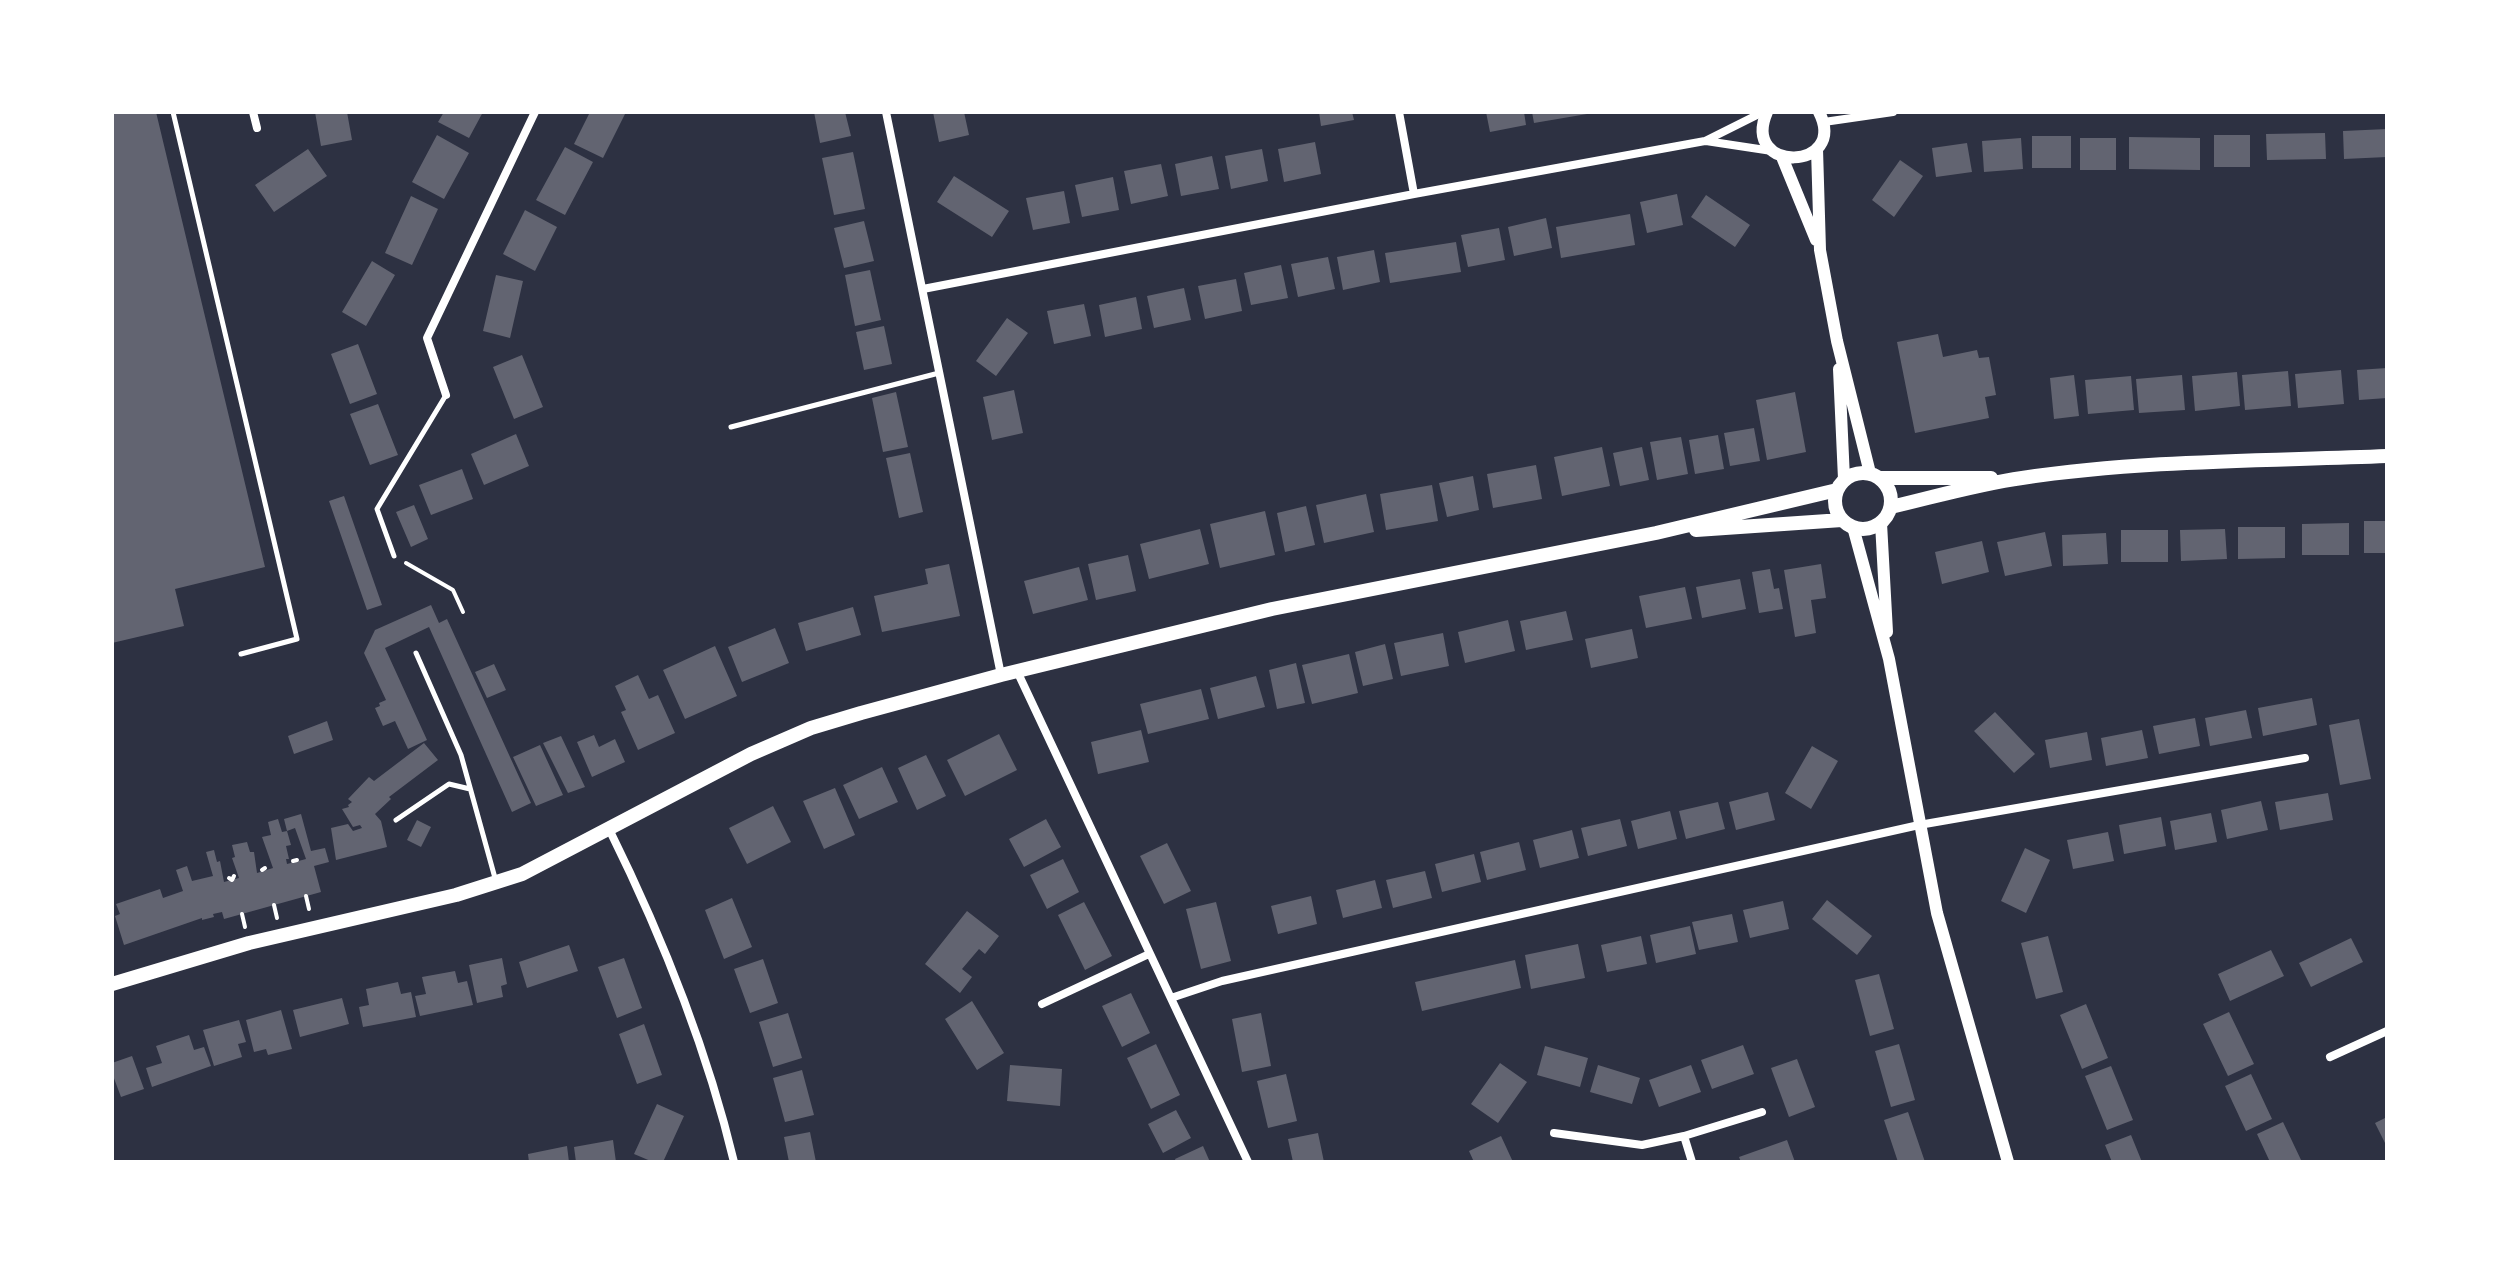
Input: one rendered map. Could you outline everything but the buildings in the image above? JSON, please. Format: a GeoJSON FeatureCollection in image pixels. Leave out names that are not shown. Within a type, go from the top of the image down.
{"type":"FeatureCollection","features":[{"type":"Feature","properties":{"kind":"main road"},"geometry":{"type":"LineString","coordinates":[[112,984],[249,943],[497,883],[522,874],[751,754],[811,728],[1001,675],[1288,606],[1656,533],[1840,485],[1852,475],[2017,478],[2141,465],[2387,456]]}},
{"type":"Feature","properties":{"kind":"main road"},"geometry":{"type":"LineString","coordinates":[[1656,533],[1848,524],[1863,529],[1881,523],[1891,507],[1891,496],[1875,476]]}},
{"type":"Feature","properties":{"kind":"main road"},"geometry":{"type":"LineString","coordinates":[[1891,507],[2017,478]]}},
{"type":"Feature","properties":{"kind":"main road"},"geometry":{"type":"LineString","coordinates":[[1840,485],[1837,512],[1848,524]]}},
{"type":"Feature","properties":{"kind":"street"},"geometry":{"type":"LineString","coordinates":[[253,112],[257,128]]}},
{"type":"Feature","properties":{"kind":"street"},"geometry":{"type":"LineString","coordinates":[[446,395],[427,338],[535,112]]}},
{"type":"Feature","properties":{"kind":"street"},"geometry":{"type":"LineString","coordinates":[[886,112],[1001,675]]}},
{"type":"Feature","properties":{"kind":"street"},"geometry":{"type":"LineString","coordinates":[[1399,112],[1414,194]]}},
{"type":"Feature","properties":{"kind":"street"},"geometry":{"type":"LineString","coordinates":[[923,289],[1705,141],[1765,112]]}},
{"type":"Feature","properties":{"kind":"street"},"geometry":{"type":"LineString","coordinates":[[1765,112],[1765,141],[1777,154],[1820,250]]}},
{"type":"Feature","properties":{"kind":"street"},"geometry":{"type":"LineString","coordinates":[[1875,476],[1837,341],[1820,250],[1817,149],[1824,132],[1821,117],[1893,112]]}},
{"type":"Feature","properties":{"kind":"street"},"geometry":{"type":"LineString","coordinates":[[1705,141],[1796,159],[1817,149]]}},
{"type":"Feature","properties":{"kind":"street"},"geometry":{"type":"LineString","coordinates":[[1837,341],[1840,485]]}},
{"type":"Feature","properties":{"kind":"street"},"geometry":{"type":"LineString","coordinates":[[1881,523],[1889,659]]}},
{"type":"Feature","properties":{"kind":"street"},"geometry":{"type":"LineString","coordinates":[[1848,524],[1889,659],[1937,913],[2008,1162]]}},
{"type":"Feature","properties":{"kind":"street"},"geometry":{"type":"LineString","coordinates":[[1017,671],[1248,1162]]}},
{"type":"Feature","properties":{"kind":"street"},"geometry":{"type":"LineString","coordinates":[[1171,998],[1222,981],[1919,825],[2305,758]]}},
{"type":"Feature","properties":{"kind":"street"},"geometry":{"type":"LineString","coordinates":[[609,829],[696,1026],[734,1162]]}},
{"type":"Feature","properties":{"kind":"street"},"geometry":{"type":"LineString","coordinates":[[1042,1004],[1149,954]]}},
{"type":"Feature","properties":{"kind":"street"},"geometry":{"type":"LineString","coordinates":[[2330,1057],[2387,1031]]}},
{"type":"Feature","properties":{"kind":"street"},"geometry":{"type":"LineString","coordinates":[[1554,1133],[1642,1145],[1684,1136],[1762,1112]]}},
{"type":"Feature","properties":{"kind":"street"},"geometry":{"type":"LineString","coordinates":[[1684,1136],[1692,1162]]}},
{"type":"Feature","properties":{"kind":"lane"},"geometry":{"type":"LineString","coordinates":[[173,112],[297,639],[241,654]]}},
{"type":"Feature","properties":{"kind":"lane"},"geometry":{"type":"LineString","coordinates":[[731,427],[940,373]]}},
{"type":"Feature","properties":{"kind":"lane"},"geometry":{"type":"LineString","coordinates":[[394,556],[377,509],[446,395]]}},
{"type":"Feature","properties":{"kind":"lane"},"geometry":{"type":"LineString","coordinates":[[416,653],[461,755],[497,883]]}},
{"type":"Feature","properties":{"kind":"lane"},"geometry":{"type":"LineString","coordinates":[[396,820],[449,784],[471,790]]}},
{"type":"Feature","properties":{"kind":"path"},"geometry":{"type":"LineString","coordinates":[[394,556],[453,590],[463,612]]}},
{"type":"Feature","properties":{"kind":"path"},"geometry":{"type":"LineString","coordinates":[[306,896],[308,905]]}}]}
